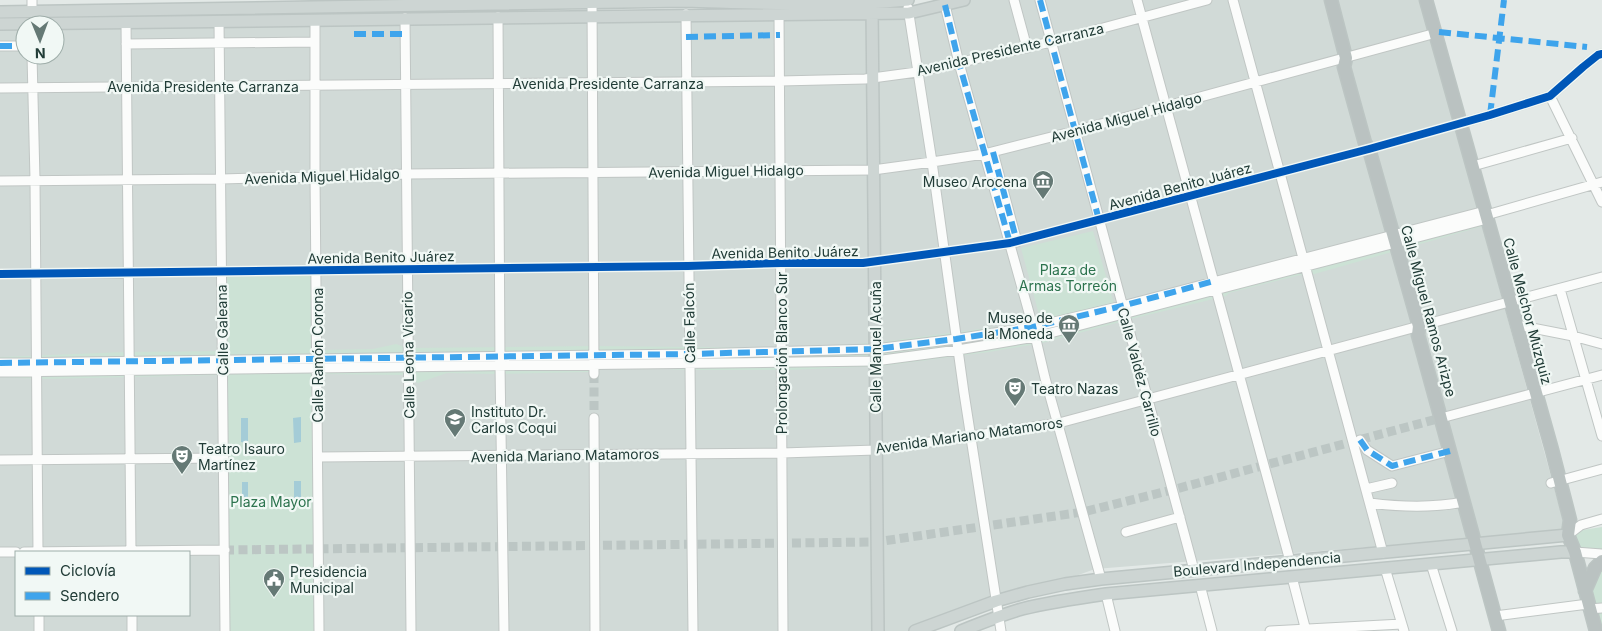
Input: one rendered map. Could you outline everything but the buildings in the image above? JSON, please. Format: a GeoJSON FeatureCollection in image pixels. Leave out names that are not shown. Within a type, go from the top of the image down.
{"type":"FeatureCollection","features":[{"type":"Feature","properties":{"kind":"highway","name":"Calle Miguel Ramos Arizpe"},"geometry":{"type":"LineString","coordinates":[[1331,0],[1346,58],[1344,67],[1365,143],[1370,149],[1419,326],[1418,335],[1499,631]]}},
{"type":"Feature","properties":{"kind":"highway","name":"Calle Melchor Múzquiz"},"geometry":{"type":"LineString","coordinates":[[1426,0],[1488,215],[1536,393],[1555,482],[1570,520],[1568,536],[1575,552],[1585,591],[1593,607],[1597,628]]}},
{"type":"Feature","properties":{"kind":"highway"},"geometry":{"type":"LineString","coordinates":[[1585,591],[1595,568],[1602,561]]}},
{"type":"Feature","properties":{"kind":"main road"},"geometry":{"type":"LineString","coordinates":[[872,8],[907,0]]}},
{"type":"Feature","properties":{"kind":"main road"},"geometry":{"type":"LineString","coordinates":[[0,12],[32,6],[686,1],[872,8],[909,13],[964,0]]}},
{"type":"Feature","properties":{"kind":"main road","name":"Calle Galeana"},"geometry":{"type":"LineString","coordinates":[[218,4],[218,21]]}},
{"type":"Feature","properties":{"kind":"main road"},"geometry":{"type":"LineString","coordinates":[[65,23],[686,14],[779,6]]}},
{"type":"Feature","properties":{"kind":"main road","name":"Calle Manuel Acuña"},"geometry":{"type":"LineString","coordinates":[[872,8],[878,631]]}},
{"type":"Feature","properties":{"kind":"main road"},"geometry":{"type":"LineString","coordinates":[[0,24],[15,24]]}},
{"type":"Feature","properties":{"kind":"main road","name":"Boulevard Independencia"},"geometry":{"type":"LineString","coordinates":[[915,631],[996,601],[1064,584],[1194,570],[1568,536]]}},
{"type":"Feature","properties":{"kind":"main road","name":"Boulevard Independencia"},"geometry":{"type":"LineString","coordinates":[[960,631],[999,616],[1045,604],[1106,594],[1479,559],[1575,552]]}},
{"type":"Feature","properties":{"kind":"main road"},"geometry":{"type":"LineString","coordinates":[[1292,577],[1290,571],[1294,567],[1321,563],[1328,558]]}},
{"type":"Feature","properties":{"kind":"main road"},"geometry":{"type":"LineString","coordinates":[[1152,590],[1157,582],[1187,580],[1192,576],[1194,570]]}},
{"type":"Feature","properties":{"kind":"street"},"geometry":{"type":"LineString","coordinates":[[907,0],[932,162],[970,437],[1001,631]]}},
{"type":"Feature","properties":{"kind":"street"},"geometry":{"type":"LineString","coordinates":[[1014,0],[1027,48]]}},
{"type":"Feature","properties":{"kind":"street","name":"Calle Valdéz Carrillo"},"geometry":{"type":"LineString","coordinates":[[1040,0],[1194,570]]}},
{"type":"Feature","properties":{"kind":"street"},"geometry":{"type":"LineString","coordinates":[[1137,0],[1290,561]]}},
{"type":"Feature","properties":{"kind":"street","name":"Avenida Presidente Carranza"},"geometry":{"type":"LineString","coordinates":[[0,88],[780,81],[872,78],[918,72],[1027,48],[1207,0]]}},
{"type":"Feature","properties":{"kind":"street"},"geometry":{"type":"LineString","coordinates":[[1233,0],[1383,553]]}},
{"type":"Feature","properties":{"kind":"street"},"geometry":{"type":"LineString","coordinates":[[592,1],[594,365]]}},
{"type":"Feature","properties":{"kind":"street"},"geometry":{"type":"LineString","coordinates":[[945,5],[959,63],[988,153],[1013,242],[1034,332],[1101,579]]}},
{"type":"Feature","properties":{"kind":"street","name":"Prolongación Blanco Sur"},"geometry":{"type":"LineString","coordinates":[[779,6],[783,631]]}},
{"type":"Feature","properties":{"kind":"street","name":"Calle Falcón"},"geometry":{"type":"LineString","coordinates":[[686,14],[693,631]]}},
{"type":"Feature","properties":{"kind":"street"},"geometry":{"type":"LineString","coordinates":[[498,17],[498,174],[504,631]]}},
{"type":"Feature","properties":{"kind":"street","name":"Calle Leona Vicario"},"geometry":{"type":"LineString","coordinates":[[405,18],[411,631]]}},
{"type":"Feature","properties":{"kind":"street","name":"Calle Ramón Corona"},"geometry":{"type":"LineString","coordinates":[[315,20],[319,631]]}},
{"type":"Feature","properties":{"kind":"street","name":"Calle Galeana"},"geometry":{"type":"LineString","coordinates":[[218,21],[226,631]]}},
{"type":"Feature","properties":{"kind":"street"},"geometry":{"type":"LineString","coordinates":[[126,22],[131,551]]}},
{"type":"Feature","properties":{"kind":"street","name":"Avenida Miguel Hidalgo"},"geometry":{"type":"LineString","coordinates":[[0,181],[221,179],[406,174],[873,170],[988,153],[1436,33]]}},
{"type":"Feature","properties":{"kind":"street"},"geometry":{"type":"LineString","coordinates":[[126,44],[315,42]]}},
{"type":"Feature","properties":{"kind":"street"},"geometry":{"type":"LineString","coordinates":[[0,46],[15,46]]}},
{"type":"Feature","properties":{"kind":"street"},"geometry":{"type":"LineString","coordinates":[[1602,54],[1583,67],[1550,96],[1598,183],[1602,202]]}},
{"type":"Feature","properties":{"kind":"street"},"geometry":{"type":"LineString","coordinates":[[32,65],[35,180],[38,551]]}},
{"type":"Feature","properties":{"kind":"street","name":"Avenida Benito Juárez"},"geometry":{"type":"LineString","coordinates":[[0,274],[874,262],[1013,242],[1370,149],[1550,96]]}},
{"type":"Feature","properties":{"kind":"street"},"geometry":{"type":"LineString","coordinates":[[1473,166],[1572,138]]}},
{"type":"Feature","properties":{"kind":"street"},"geometry":{"type":"LineString","coordinates":[[690,359],[782,363],[958,350],[1124,310],[1305,263],[1394,238],[1488,215],[1598,183]]}},
{"type":"Feature","properties":{"kind":"street","name":"Avenida Mariano Matamoros"},"geometry":{"type":"LineString","coordinates":[[318,457],[782,453],[876,450],[970,437],[1059,423],[1602,277]]}},
{"type":"Feature","properties":{"kind":"street"},"geometry":{"type":"LineString","coordinates":[[1560,289],[1602,436]]}},
{"type":"Feature","properties":{"kind":"street"},"geometry":{"type":"LineString","coordinates":[[1517,326],[1574,336],[1602,344]]}},
{"type":"Feature","properties":{"kind":"street"},"geometry":{"type":"LineString","coordinates":[[0,363],[36,367],[500,361],[594,365],[781,352],[875,355],[956,339],[1034,332]]}},
{"type":"Feature","properties":{"kind":"street"},"geometry":{"type":"LineString","coordinates":[[0,372],[36,367]]}},
{"type":"Feature","properties":{"kind":"street"},"geometry":{"type":"LineString","coordinates":[[1441,418],[1602,375]]}},
{"type":"Feature","properties":{"kind":"street"},"geometry":{"type":"LineString","coordinates":[[594,418],[595,631]]}},
{"type":"Feature","properties":{"kind":"street"},"geometry":{"type":"LineString","coordinates":[[1360,440],[1367,450],[1388,465],[1409,467],[1450,451]]}},
{"type":"Feature","properties":{"kind":"street"},"geometry":{"type":"LineString","coordinates":[[0,460],[224,458]]}},
{"type":"Feature","properties":{"kind":"street"},"geometry":{"type":"LineString","coordinates":[[1555,482],[1602,469]]}},
{"type":"Feature","properties":{"kind":"street"},"geometry":{"type":"LineString","coordinates":[[1366,489],[1392,484]]}},
{"type":"Feature","properties":{"kind":"street"},"geometry":{"type":"LineString","coordinates":[[1370,502],[1434,506],[1464,502]]}},
{"type":"Feature","properties":{"kind":"street"},"geometry":{"type":"LineString","coordinates":[[1126,532],[1180,518]]}},
{"type":"Feature","properties":{"kind":"street","name":"Boulevard Independencia"},"geometry":{"type":"LineString","coordinates":[[1568,536],[1581,525],[1602,519]]}},
{"type":"Feature","properties":{"kind":"street"},"geometry":{"type":"LineString","coordinates":[[178,551],[225,550]]}},
{"type":"Feature","properties":{"kind":"street"},"geometry":{"type":"LineString","coordinates":[[0,552],[15,552]]}},
{"type":"Feature","properties":{"kind":"street","name":"Boulevard Independencia"},"geometry":{"type":"LineString","coordinates":[[1575,552],[1602,554]]}},
{"type":"Feature","properties":{"kind":"street"},"geometry":{"type":"LineString","coordinates":[[1431,564],[1452,631]]}},
{"type":"Feature","properties":{"kind":"street"},"geometry":{"type":"LineString","coordinates":[[1270,631],[1403,628],[1385,568]]}},
{"type":"Feature","properties":{"kind":"street"},"geometry":{"type":"LineString","coordinates":[[1292,577],[1306,630]]}},
{"type":"Feature","properties":{"kind":"street"},"geometry":{"type":"LineString","coordinates":[[1200,585],[1212,631]]}},
{"type":"Feature","properties":{"kind":"street"},"geometry":{"type":"LineString","coordinates":[[1106,594],[1115,631]]}},
{"type":"Feature","properties":{"kind":"street"},"geometry":{"type":"LineString","coordinates":[[1495,616],[1593,607]]}},
{"type":"Feature","properties":{"kind":"street"},"geometry":{"type":"LineString","coordinates":[[39,616],[39,631]]}},
{"type":"Feature","properties":{"kind":"street"},"geometry":{"type":"LineString","coordinates":[[132,616],[132,631]]}},
{"type":"Feature","properties":{"kind":"shaded area"},"geometry":{"type":"Polygon","coordinates":[[[959,0],[1420,0],[1566,531],[1095,569],[922,631],[0,631],[0,19],[15,19],[15,65],[65,65],[65,18],[900,11],[959,0]]]}},
{"type":"Feature","properties":{"kind":"green space"},"geometry":{"type":"Polygon","coordinates":[[[1483,207],[1487,225],[1311,275],[1300,275],[1042,343],[989,352],[883,366],[789,370],[605,368],[590,372],[447,373],[418,383],[403,375],[318,374],[319,631],[225,631],[221,375],[42,379],[0,377],[0,357],[126,352],[222,351],[223,273],[315,272],[317,350],[373,349],[396,344],[407,348],[593,346],[778,348],[874,343],[1026,323],[1026,326],[1041,322],[1021,248],[1093,231],[1114,304],[1483,207]]]}},
{"type":"Feature","properties":{"kind":"green space"},"geometry":{"type":"Polygon","coordinates":[[[1602,527],[1602,551],[1579,549],[1576,531],[1602,527]]]}},
{"type":"Feature","properties":{"kind":"green space"},"geometry":{"type":"Polygon","coordinates":[[[1602,563],[1602,628],[1592,623],[1588,577],[1602,563]]]}},
{"type":"Feature","properties":{"kind":"water"},"geometry":{"type":"Polygon","coordinates":[[[301,417],[301,442],[294,443],[293,418],[301,417]]]}},
{"type":"Feature","properties":{"kind":"water"},"geometry":{"type":"Polygon","coordinates":[[[241,418],[248,418],[248,443],[241,442],[241,418]]]}},
{"type":"Feature","properties":{"kind":"water"},"geometry":{"type":"Polygon","coordinates":[[[294,481],[301,481],[301,506],[294,506],[294,481]]]}},
{"type":"Feature","properties":{"kind":"water"},"geometry":{"type":"Polygon","coordinates":[[[242,482],[248,482],[248,506],[242,506],[242,482]]]}},
{"type":"Feature","properties":{"kind":"tunnel"},"geometry":{"type":"LineString","coordinates":[[594,374],[594,418]]}},
{"type":"Feature","properties":{"kind":"tunnel"},"geometry":{"type":"LineString","coordinates":[[225,550],[876,542],[1083,512],[1441,418]]}},
{"type":"Feature","properties":{"kind":"marked path"},"geometry":{"type":"LineString","coordinates":[[1040,0],[1099,220]]}},
{"type":"Feature","properties":{"kind":"marked path"},"geometry":{"type":"LineString","coordinates":[[1490,115],[1504,0]]}},
{"type":"Feature","properties":{"kind":"marked path"},"geometry":{"type":"LineString","coordinates":[[945,5],[959,63],[1010,243]]}},
{"type":"Feature","properties":{"kind":"marked path"},"geometry":{"type":"LineString","coordinates":[[1439,32],[1587,47]]}},
{"type":"Feature","properties":{"kind":"marked path"},"geometry":{"type":"LineString","coordinates":[[354,34],[405,34]]}},
{"type":"Feature","properties":{"kind":"marked path"},"geometry":{"type":"LineString","coordinates":[[686,37],[780,35]]}},
{"type":"Feature","properties":{"kind":"marked path"},"geometry":{"type":"LineString","coordinates":[[0,46],[15,46]]}},
{"type":"Feature","properties":{"kind":"marked path"},"geometry":{"type":"LineString","coordinates":[[993,152],[1017,242]]}},
{"type":"Feature","properties":{"kind":"marked path"},"geometry":{"type":"LineString","coordinates":[[0,363],[690,354],[875,349],[1033,327],[1122,306],[1214,281]]}},
{"type":"Feature","properties":{"kind":"marked path"},"geometry":{"type":"LineString","coordinates":[[1360,440],[1367,450],[1392,466],[1450,451]]}},
{"type":"Feature","properties":{"kind":"cycle path"},"geometry":{"type":"LineString","coordinates":[[0,274],[863,263],[1010,243],[1369,149],[1550,96],[1583,67],[1602,54]]}},
{"type":"Feature","properties":{"kind":"place","name":"Museo Arocena"},"geometry":{"type":"Point","coordinates":[1043,200]}},
{"type":"Feature","properties":{"kind":"place","name":"Museo de la Moneda"},"geometry":{"type":"Point","coordinates":[1069,344]}},
{"type":"Feature","properties":{"kind":"place","name":"Teatro Nazas"},"geometry":{"type":"Point","coordinates":[1015,407]}},
{"type":"Feature","properties":{"kind":"place","name":"Instituto Dr. Carlos Coqui"},"geometry":{"type":"Point","coordinates":[455,438]}},
{"type":"Feature","properties":{"kind":"place","name":"Teatro Isauro Martínez"},"geometry":{"type":"Point","coordinates":[182,475]}},
{"type":"Feature","properties":{"kind":"place","name":"Presidencia Municipal"},"geometry":{"type":"Point","coordinates":[274,598]}},
{"type":"Feature","properties":{"kind":"park label","name":"Plaza de Armas Torreón"},"geometry":{"type":"Point","coordinates":[1068,278]}},
{"type":"Feature","properties":{"kind":"park label","name":"Plaza Mayor"},"geometry":{"type":"Point","coordinates":[271,501]}}]}
